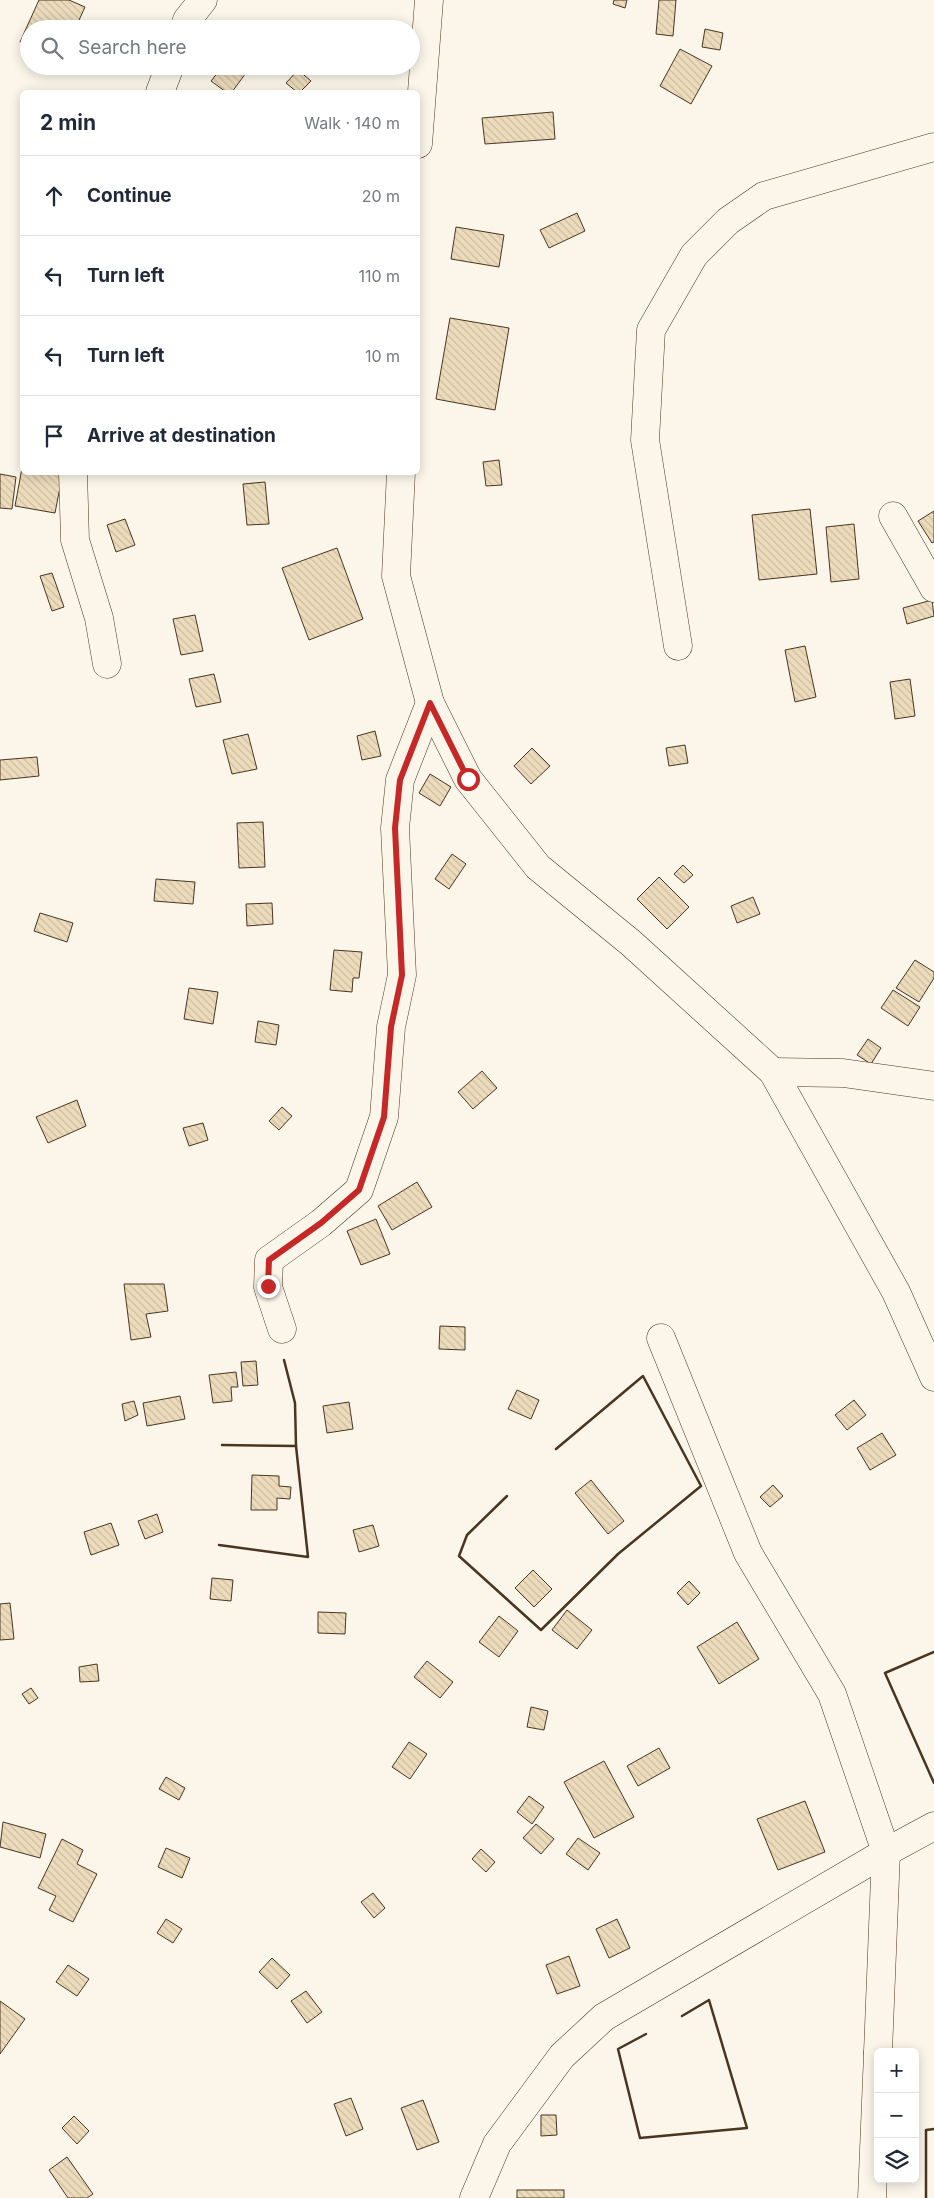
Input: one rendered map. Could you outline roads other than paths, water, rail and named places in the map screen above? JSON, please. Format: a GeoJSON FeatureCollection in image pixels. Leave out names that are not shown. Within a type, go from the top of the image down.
{"type":"FeatureCollection","features":[{"type":"Feature","properties":{"kind":"street"},"geometry":{"type":"LineString","coordinates":[[187,20],[203,0]]}},
{"type":"Feature","properties":{"kind":"street"},"geometry":{"type":"LineString","coordinates":[[420,115],[428,0]]}},
{"type":"Feature","properties":{"kind":"street"},"geometry":{"type":"LineString","coordinates":[[161,90],[167,75]]}},
{"type":"Feature","properties":{"kind":"street"},"geometry":{"type":"LineString","coordinates":[[678,646],[645,440],[651,330],[694,254],[728,221],[764,196],[934,146]]}},
{"type":"Feature","properties":{"kind":"street"},"geometry":{"type":"LineString","coordinates":[[73,475],[75,540],[99,618],[107,664]]}},
{"type":"Feature","properties":{"kind":"street"},"geometry":{"type":"LineString","coordinates":[[401,475],[396,576],[430,703],[468,779],[538,867],[631,943],[773,1072],[896,1292],[934,1376]]}},
{"type":"Feature","properties":{"kind":"street"},"geometry":{"type":"LineString","coordinates":[[893,516],[934,588]]}},
{"type":"Feature","properties":{"kind":"street"},"geometry":{"type":"LineString","coordinates":[[282,1329],[268,1286],[269,1260],[321,1223],[359,1190],[384,1117],[391,1027],[402,975],[395,828],[400,780],[430,703]]}},
{"type":"Feature","properties":{"kind":"street"},"geometry":{"type":"LineString","coordinates":[[773,1072],[843,1073],[934,1086]]}},
{"type":"Feature","properties":{"kind":"street"},"geometry":{"type":"LineString","coordinates":[[661,1338],[748,1553],[832,1694],[886,1852],[878,2048]]}},
{"type":"Feature","properties":{"kind":"street"},"geometry":{"type":"LineString","coordinates":[[474,2198],[497,2144],[562,2056],[604,2017],[886,1852],[934,1826]]}},
{"type":"Feature","properties":{"kind":"street"},"geometry":{"type":"LineString","coordinates":[[872,2198],[876,2093]]}}]}
